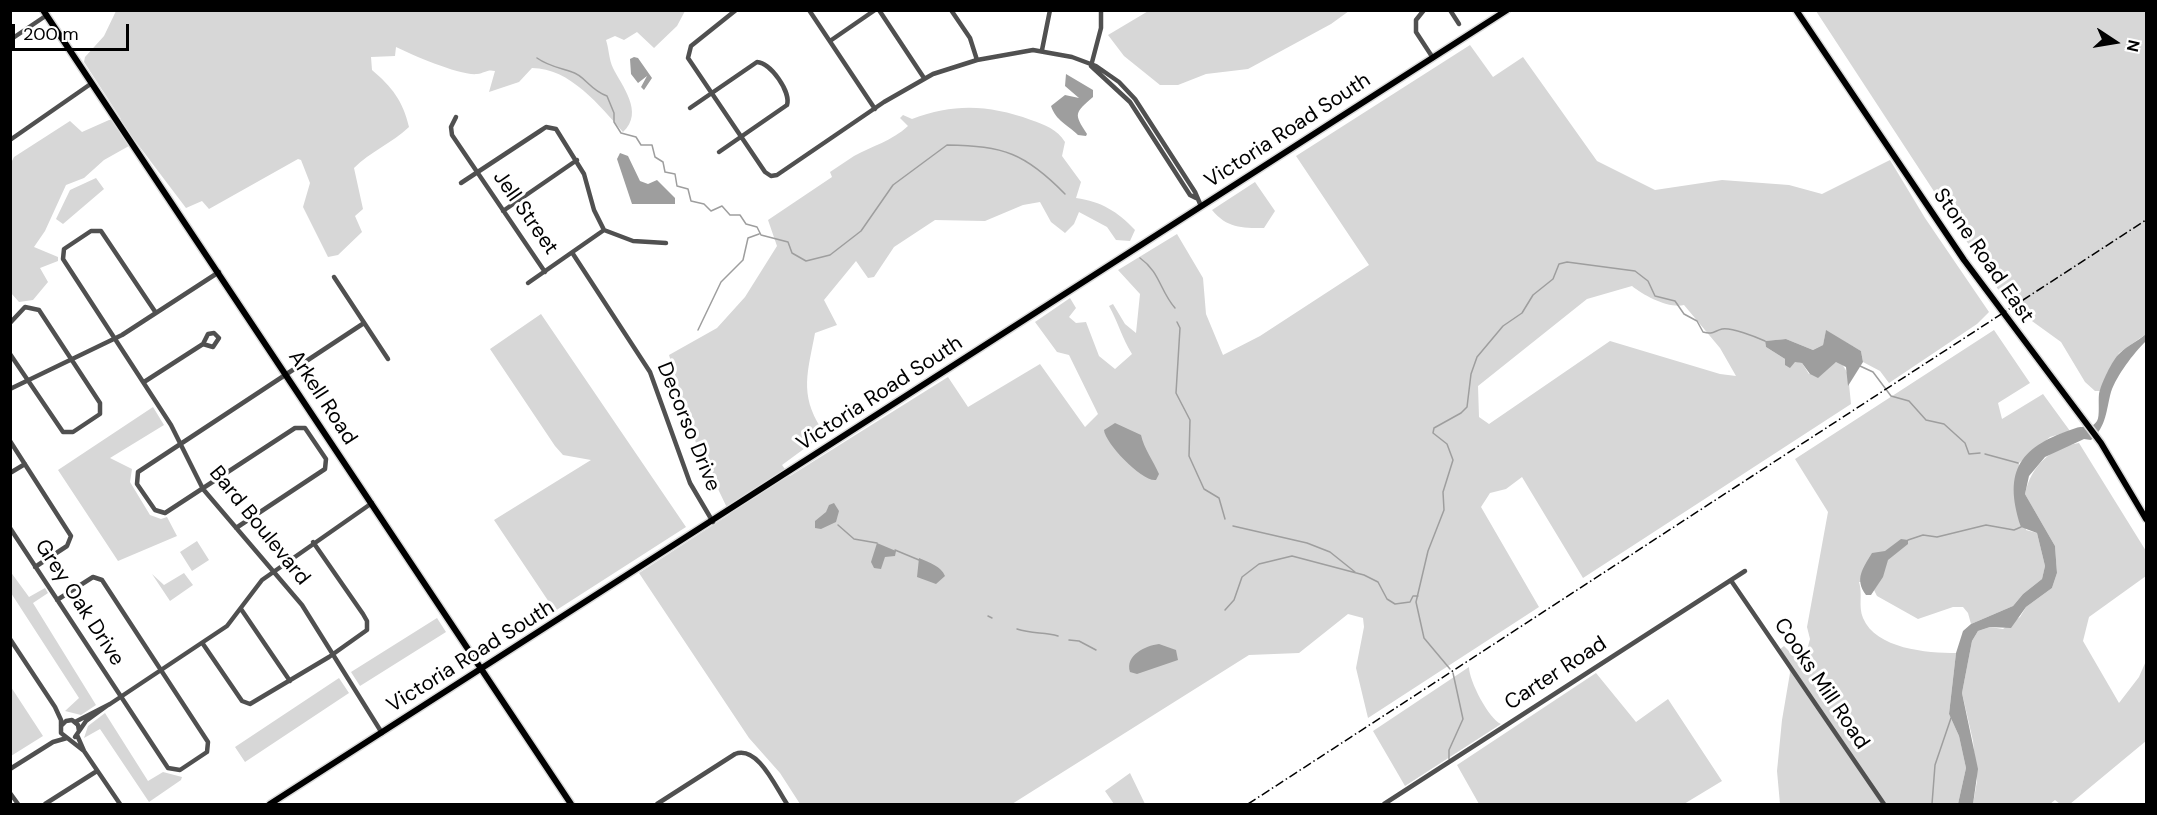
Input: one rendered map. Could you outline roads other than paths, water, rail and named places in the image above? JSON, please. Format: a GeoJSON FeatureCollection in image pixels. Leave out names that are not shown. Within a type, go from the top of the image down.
{"type":"FeatureCollection","features":[{"type":"Feature","properties":{"kind":"main road","name":"Victoria Road South"},"geometry":{"type":"LineString","coordinates":[[270,804],[713,522],[1507,10]]}},
{"type":"Feature","properties":{"kind":"main road","name":"Stone Road East"},"geometry":{"type":"LineString","coordinates":[[1796,10],[1964,260],[2101,443],[2146,519]]}},
{"type":"Feature","properties":{"kind":"main road","name":"Arkell Road"},"geometry":{"type":"LineString","coordinates":[[45,13],[571,804]]}},
{"type":"Feature","properties":{"kind":"street"},"geometry":{"type":"LineString","coordinates":[[736,10],[688,50],[688,58],[765,172],[774,177],[875,109],[941,70],[1023,50],[1042,51],[1072,57],[1105,71],[1127,89],[1201,206]]}},
{"type":"Feature","properties":{"kind":"street"},"geometry":{"type":"LineString","coordinates":[[809,10],[875,109]]}},
{"type":"Feature","properties":{"kind":"street"},"geometry":{"type":"LineString","coordinates":[[830,41],[877,10],[924,78]]}},
{"type":"Feature","properties":{"kind":"street"},"geometry":{"type":"LineString","coordinates":[[951,10],[970,38],[976,60]]}},
{"type":"Feature","properties":{"kind":"street"},"geometry":{"type":"LineString","coordinates":[[1042,51],[1050,10]]}},
{"type":"Feature","properties":{"kind":"street"},"geometry":{"type":"LineString","coordinates":[[1091,66],[1101,28],[1101,10]]}},
{"type":"Feature","properties":{"kind":"street"},"geometry":{"type":"LineString","coordinates":[[1424,10],[1416,20],[1416,32],[1433,58]]}},
{"type":"Feature","properties":{"kind":"street"},"geometry":{"type":"LineString","coordinates":[[1450,10],[1459,24]]}},
{"type":"Feature","properties":{"kind":"street"},"geometry":{"type":"LineString","coordinates":[[10,40],[45,13]]}},
{"type":"Feature","properties":{"kind":"street"},"geometry":{"type":"LineString","coordinates":[[690,108],[757,62],[768,66],[788,95],[788,103],[719,152]]}},
{"type":"Feature","properties":{"kind":"street"},"geometry":{"type":"LineString","coordinates":[[10,140],[92,83]]}},
{"type":"Feature","properties":{"kind":"street","name":"Jell Street"},"geometry":{"type":"LineString","coordinates":[[456,117],[451,127],[452,135],[545,272]]}},
{"type":"Feature","properties":{"kind":"street"},"geometry":{"type":"LineString","coordinates":[[461,183],[546,127],[556,129],[584,174],[594,210],[604,230],[633,241],[666,243]]}},
{"type":"Feature","properties":{"kind":"street"},"geometry":{"type":"LineString","coordinates":[[502,211],[577,160]]}},
{"type":"Feature","properties":{"kind":"street"},"geometry":{"type":"LineString","coordinates":[[528,283],[573,254],[604,230]]}},
{"type":"Feature","properties":{"kind":"street","name":"Bard Boulevard"},"geometry":{"type":"LineString","coordinates":[[156,313],[103,232],[91,231],[66,247],[62,257],[144,382],[203,489],[302,605],[382,733]]}},
{"type":"Feature","properties":{"kind":"street","name":"Decorso Drive"},"geometry":{"type":"LineString","coordinates":[[573,254],[650,372],[690,483],[713,522]]}},
{"type":"Feature","properties":{"kind":"street"},"geometry":{"type":"LineString","coordinates":[[10,388],[115,338],[219,272]]}},
{"type":"Feature","properties":{"kind":"street"},"geometry":{"type":"LineString","coordinates":[[334,277],[388,359]]}},
{"type":"Feature","properties":{"kind":"street"},"geometry":{"type":"LineString","coordinates":[[10,323],[24,307],[36,308],[102,408],[98,416],[71,433],[61,430],[10,354]]}},
{"type":"Feature","properties":{"kind":"street"},"geometry":{"type":"LineString","coordinates":[[236,528],[325,469],[326,459],[307,430],[300,427],[295,428],[203,489],[162,513],[155,510],[138,484],[138,472],[364,323]]}},
{"type":"Feature","properties":{"kind":"street"},"geometry":{"type":"LineString","coordinates":[[144,382],[202,344]]}},
{"type":"Feature","properties":{"kind":"street"},"geometry":{"type":"LineString","coordinates":[[10,441],[72,538],[67,546],[35,567]]}},
{"type":"Feature","properties":{"kind":"street"},"geometry":{"type":"LineString","coordinates":[[10,473],[25,464]]}},
{"type":"Feature","properties":{"kind":"street"},"geometry":{"type":"LineString","coordinates":[[10,768],[53,742],[78,733],[86,722],[121,696],[203,644],[227,626],[262,580],[313,542],[372,503]]}},
{"type":"Feature","properties":{"kind":"street","name":"Grey Oak Drive"},"geometry":{"type":"LineString","coordinates":[[10,528],[170,769],[180,770],[204,755],[208,749],[208,742],[161,670]]}},
{"type":"Feature","properties":{"kind":"street"},"geometry":{"type":"LineString","coordinates":[[203,644],[245,703],[259,701],[366,630],[367,621],[313,542]]}},
{"type":"Feature","properties":{"kind":"street","name":"Carter Road"},"geometry":{"type":"LineString","coordinates":[[1384,804],[1745,572]]}},
{"type":"Feature","properties":{"kind":"street"},"geometry":{"type":"LineString","coordinates":[[57,600],[91,578],[98,577],[161,670]]}},
{"type":"Feature","properties":{"kind":"street","name":"Cooks Mill Road"},"geometry":{"type":"LineString","coordinates":[[1732,582],[1884,804]]}},
{"type":"Feature","properties":{"kind":"street"},"geometry":{"type":"LineString","coordinates":[[241,609],[290,681]]}},
{"type":"Feature","properties":{"kind":"street"},"geometry":{"type":"LineString","coordinates":[[10,639],[55,707],[61,728],[68,738],[84,751]]}},
{"type":"Feature","properties":{"kind":"street"},"geometry":{"type":"LineString","coordinates":[[53,742],[66,721],[74,721],[110,704]]}},
{"type":"Feature","properties":{"kind":"street"},"geometry":{"type":"LineString","coordinates":[[55,707],[74,721],[84,751],[120,804]]}},
{"type":"Feature","properties":{"kind":"street"},"geometry":{"type":"LineString","coordinates":[[657,804],[735,754],[742,752],[755,757],[787,804]]}},
{"type":"Feature","properties":{"kind":"street"},"geometry":{"type":"LineString","coordinates":[[45,804],[97,771]]}},
{"type":"Feature","properties":{"kind":"street"},"geometry":{"type":"LineString","coordinates":[[10,793],[18,804]]}},
{"type":"Feature","properties":{"kind":"waterway"},"geometry":{"type":"LineString","coordinates":[[537,58],[580,76],[607,96],[614,113],[614,122],[621,133],[636,137],[641,145],[652,145],[655,157],[663,162],[665,172],[675,174],[677,186],[688,189],[691,201],[704,204],[711,211],[722,206],[730,215],[740,215],[746,224],[757,227],[761,235],[788,242],[792,253],[806,261],[830,255],[861,231],[893,185],[947,145],[984,147],[1012,155],[1038,169],[1065,194]]}},
{"type":"Feature","properties":{"kind":"waterway"},"geometry":{"type":"LineString","coordinates":[[698,330],[721,282],[743,260],[748,238],[759,234]]}},
{"type":"Feature","properties":{"kind":"waterway"},"geometry":{"type":"LineString","coordinates":[[1140,258],[1152,269],[1175,308]]}},
{"type":"Feature","properties":{"kind":"waterway"},"geometry":{"type":"LineString","coordinates":[[1450,669],[1424,638],[1416,602],[1428,551],[1444,510],[1443,492],[1453,460],[1447,444],[1433,433],[1434,428],[1461,413],[1467,407],[1471,374],[1477,357],[1503,326],[1522,313],[1533,295],[1553,279],[1559,264],[1567,262],[1635,271],[1648,281],[1655,296],[1675,301],[1684,314],[1697,321],[1703,332],[1711,333],[1731,329],[1765,341]]}},
{"type":"Feature","properties":{"kind":"waterway"},"geometry":{"type":"LineString","coordinates":[[1177,322],[1180,328],[1176,393],[1190,420],[1189,456],[1204,489],[1219,498],[1225,519]]}},
{"type":"Feature","properties":{"kind":"waterway"},"geometry":{"type":"LineString","coordinates":[[1860,366],[1873,372],[1891,396],[1909,401],[1926,420],[1944,424],[1965,443],[1969,454],[1980,453]]}},
{"type":"Feature","properties":{"kind":"waterway"},"geometry":{"type":"LineString","coordinates":[[1985,454],[2018,463]]}},
{"type":"Feature","properties":{"kind":"waterway"},"geometry":{"type":"LineString","coordinates":[[838,525],[854,539],[877,543]]}},
{"type":"Feature","properties":{"kind":"waterway"},"geometry":{"type":"LineString","coordinates":[[1908,540],[1923,535],[1937,537],[1986,525],[2014,530],[2021,527]]}},
{"type":"Feature","properties":{"kind":"waterway"},"geometry":{"type":"LineString","coordinates":[[1233,526],[1307,543],[1330,552],[1355,572]]}},
{"type":"Feature","properties":{"kind":"waterway"},"geometry":{"type":"LineString","coordinates":[[895,550],[919,560]]}},
{"type":"Feature","properties":{"kind":"waterway"},"geometry":{"type":"LineString","coordinates":[[1225,610],[1234,600],[1242,577],[1259,564],[1292,556],[1364,575],[1378,582],[1387,599],[1395,604],[1410,602],[1413,596],[1418,596]]}},
{"type":"Feature","properties":{"kind":"waterway"},"geometry":{"type":"LineString","coordinates":[[988,616],[992,618]]}},
{"type":"Feature","properties":{"kind":"waterway"},"geometry":{"type":"LineString","coordinates":[[1017,629],[1058,636]]}},
{"type":"Feature","properties":{"kind":"waterway"},"geometry":{"type":"LineString","coordinates":[[1069,640],[1079,641],[1096,650]]}},
{"type":"Feature","properties":{"kind":"waterway"},"geometry":{"type":"LineString","coordinates":[[1449,759],[1449,750],[1463,719],[1453,673]]}},
{"type":"Feature","properties":{"kind":"waterway"},"geometry":{"type":"LineString","coordinates":[[1932,804],[1935,765],[1951,718]]}},
{"type":"Feature","properties":{"kind":"railway"},"geometry":{"type":"LineString","coordinates":[[1248,804],[2146,220]]}}]}
